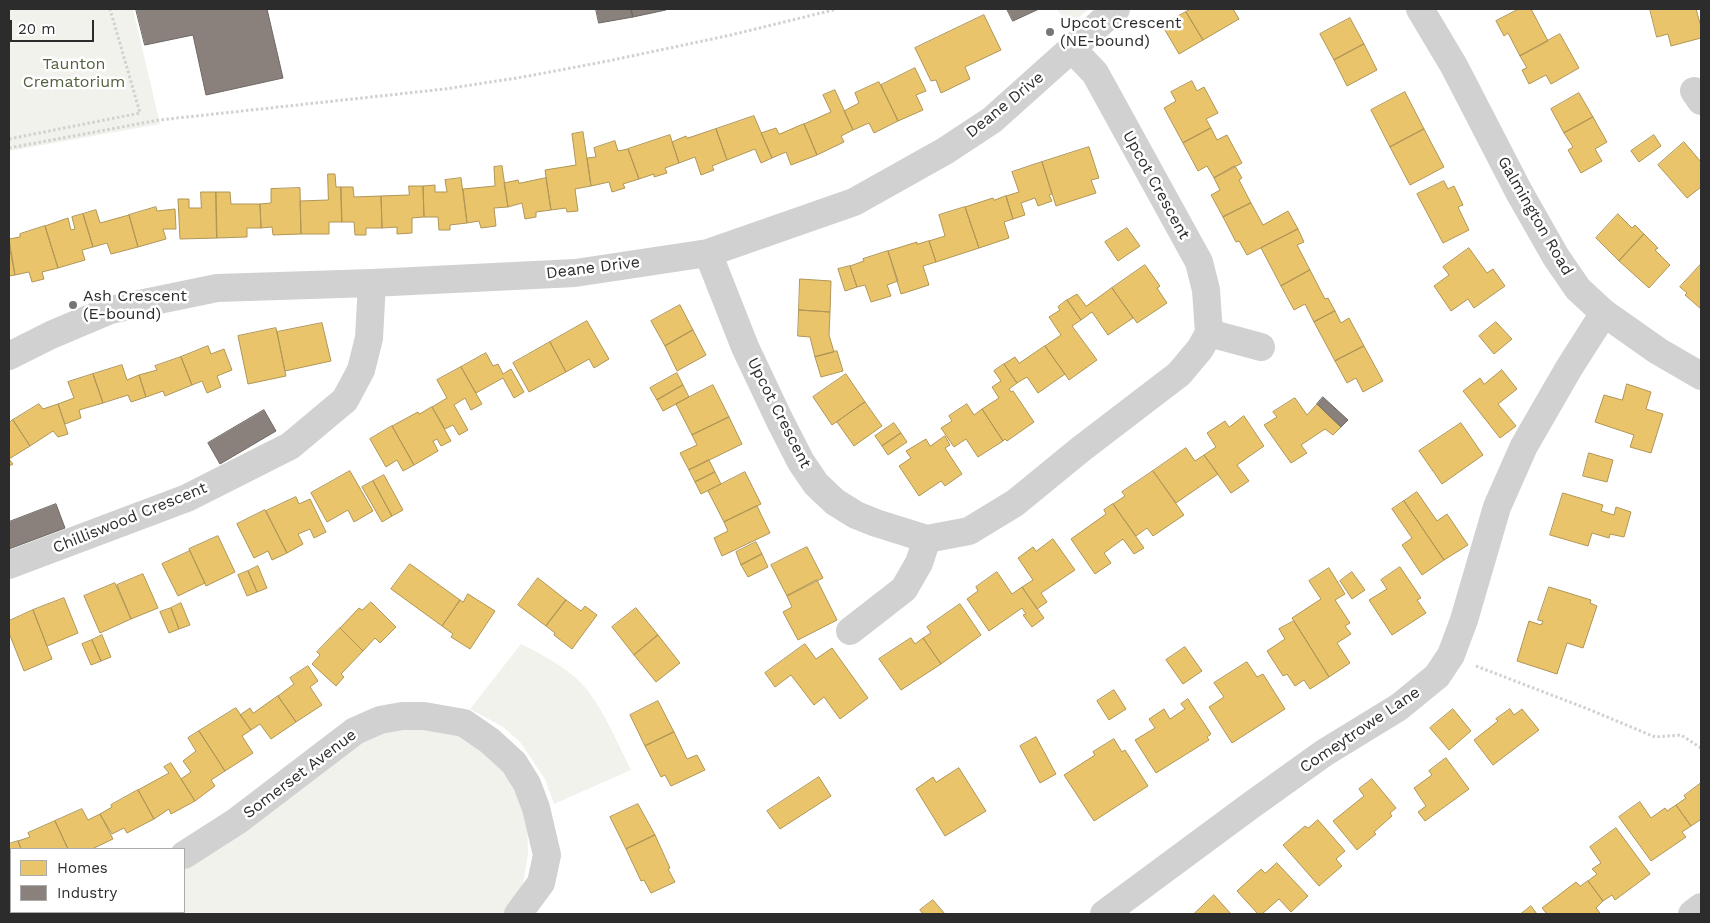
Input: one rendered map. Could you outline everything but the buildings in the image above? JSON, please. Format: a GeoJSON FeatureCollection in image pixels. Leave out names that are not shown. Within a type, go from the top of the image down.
{"type":"FeatureCollection","features":[{"type":"Feature","properties":{"kind":"street","name":"Deane Drive"},"geometry":{"type":"LineString","coordinates":[[9,356],[51,335],[110,310],[217,288],[372,283],[575,272],[708,253],[854,202],[945,151],[992,120],[1116,9]]}},
{"type":"Feature","properties":{"kind":"street","name":"Galmington Road"},"geometry":{"type":"LineString","coordinates":[[1420,9],[1454,66],[1519,192],[1556,257],[1578,289],[1604,313],[1658,351],[1701,376]]}},
{"type":"Feature","properties":{"kind":"street","name":"Upcot Crescent"},"geometry":{"type":"LineString","coordinates":[[708,253],[746,347],[779,419],[801,462],[816,484],[835,502],[856,515],[927,539],[969,531],[1015,504],[1081,449],[1179,374],[1200,349],[1208,333],[1206,290],[1199,262],[1095,73],[1072,50]]}},
{"type":"Feature","properties":{"kind":"street","name":"Chilliswood Crescent"},"geometry":{"type":"LineString","coordinates":[[9,565],[187,498],[290,446],[345,400],[361,370],[368,338],[372,283]]}},
{"type":"Feature","properties":{"kind":"street","name":"Comeytrowe Lane"},"geometry":{"type":"LineString","coordinates":[[1104,914],[1324,753],[1399,707],[1438,676],[1452,655],[1497,507],[1524,446],[1564,376],[1604,313]]}},
{"type":"Feature","properties":{"kind":"street"},"geometry":{"type":"LineString","coordinates":[[1208,333],[1261,347]]}},
{"type":"Feature","properties":{"kind":"street"},"geometry":{"type":"LineString","coordinates":[[850,631],[904,589],[919,563],[927,539]]}},
{"type":"Feature","properties":{"kind":"street","name":"Somerset Avenue"},"geometry":{"type":"LineString","coordinates":[[185,854],[237,821],[355,731],[380,720],[402,716],[424,716],[464,723],[490,741],[514,763],[527,784],[536,808],[547,855],[541,882],[518,914]]}},
{"type":"Feature","properties":{"kind":"street"},"geometry":{"type":"LineString","coordinates":[[1692,914],[1701,908]]}},
{"type":"Feature","properties":{"kind":"path"},"geometry":{"type":"LineString","coordinates":[[9,139],[140,113],[110,9]]}},
{"type":"Feature","properties":{"kind":"path"},"geometry":{"type":"LineString","coordinates":[[9,148],[159,120],[445,89],[523,77],[731,35],[837,9]]}},
{"type":"Feature","properties":{"kind":"path"},"geometry":{"type":"LineString","coordinates":[[1452,655],[1469,664],[1588,709],[1655,737],[1681,735],[1701,748]]}},
{"type":"Feature","properties":{"kind":"green space","name":"Taunton Crematorium"},"geometry":{"type":"Polygon","coordinates":[[[9,9],[133,9],[160,124],[9,151],[9,9]]]}},
{"type":"Feature","properties":{"kind":"green space"},"geometry":{"type":"Polygon","coordinates":[[[1057,9],[1088,9],[1072,24],[1063,19],[1057,9]]]}},
{"type":"Feature","properties":{"kind":"green space"},"geometry":{"type":"Polygon","coordinates":[[[521,644],[557,664],[585,687],[600,709],[631,770],[554,804],[545,779],[520,742],[503,727],[470,709],[521,644]]]}},
{"type":"Feature","properties":{"kind":"green space"},"geometry":{"type":"Polygon","coordinates":[[[408,725],[462,736],[482,747],[513,783],[527,821],[528,854],[522,889],[504,914],[182,913],[185,913],[185,863],[360,737],[408,725]]]}},
{"type":"Feature","properties":{"kind":"place","name":"Upcot Crescent (NE-bound)"},"geometry":{"type":"Point","coordinates":[1050,32]}},
{"type":"Feature","properties":{"kind":"place","name":"Ash Crescent (E-bound)"},"geometry":{"type":"Point","coordinates":[73,305]}}]}
